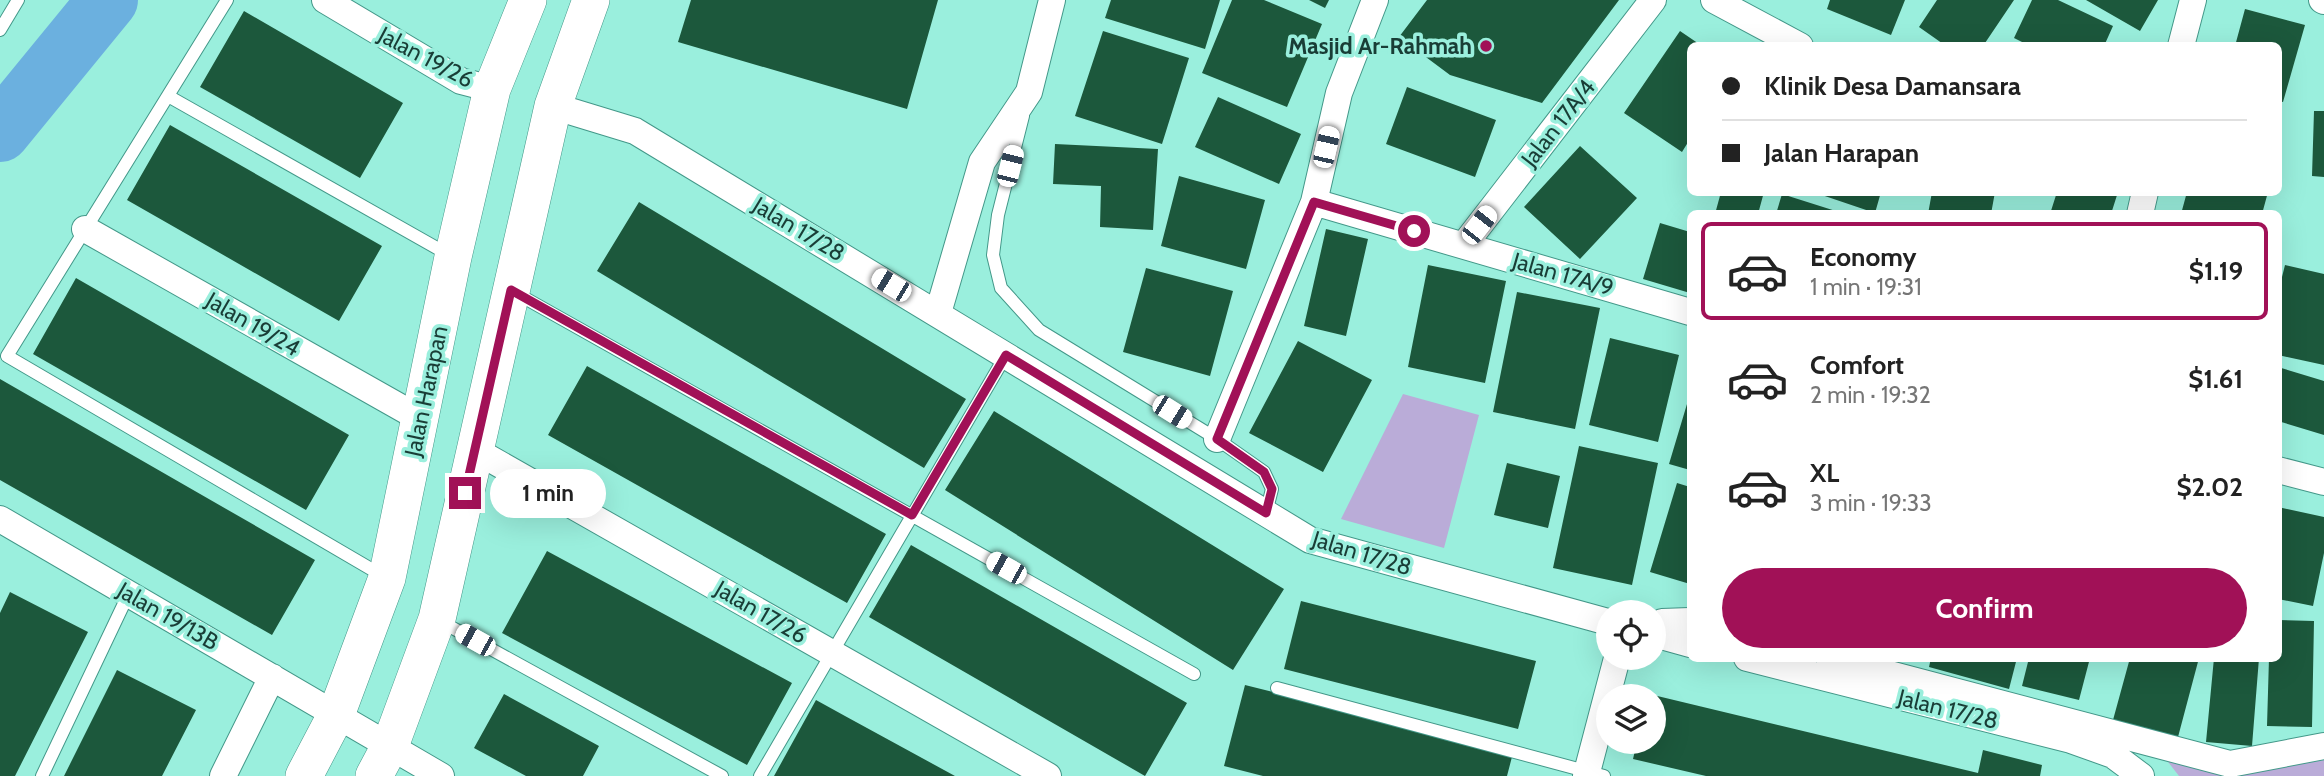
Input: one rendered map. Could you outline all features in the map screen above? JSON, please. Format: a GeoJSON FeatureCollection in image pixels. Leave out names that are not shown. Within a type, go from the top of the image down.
{"type":"FeatureCollection","features":[{"type":"Feature","properties":{"kind":"main road","name":"Jalan Harapan"},"geometry":{"type":"LineString","coordinates":[[304,776],[336,715],[387,578],[453,257],[492,89],[528,0]]}},
{"type":"Feature","properties":{"kind":"main road"},"geometry":{"type":"LineString","coordinates":[[382,761],[437,619],[473,449],[553,106],[591,0]]}},
{"type":"Feature","properties":{"kind":"street","name":"Jalan 19/26"},"geometry":{"type":"LineString","coordinates":[[326,0],[461,81],[492,89]]}},
{"type":"Feature","properties":{"kind":"street"},"geometry":{"type":"LineString","coordinates":[[938,313],[982,162],[1029,92],[1052,0]]}},
{"type":"Feature","properties":{"kind":"street"},"geometry":{"type":"LineString","coordinates":[[1217,439],[1314,202],[1339,93],[1375,0]]}},
{"type":"Feature","properties":{"kind":"street","name":"Jalan 17A/4"},"geometry":{"type":"LineString","coordinates":[[1464,245],[1653,0]]}},
{"type":"Feature","properties":{"kind":"street"},"geometry":{"type":"LineString","coordinates":[[1714,0],[1793,42]]}},
{"type":"Feature","properties":{"kind":"street"},"geometry":{"type":"LineString","coordinates":[[2182,42],[2193,0]]}},
{"type":"Feature","properties":{"kind":"street","name":"Jalan 17/28"},"geometry":{"type":"LineString","coordinates":[[553,106],[635,131],[1310,540],[1596,619]]}},
{"type":"Feature","properties":{"kind":"street","name":"Jalan 17A/9"},"geometry":{"type":"LineString","coordinates":[[1314,202],[1687,311]]}},
{"type":"Feature","properties":{"kind":"street","name":"Jalan 19/24"},"geometry":{"type":"LineString","coordinates":[[85,229],[421,419]]}},
{"type":"Feature","properties":{"kind":"street","name":"Jalan 17/26"},"geometry":{"type":"LineString","coordinates":[[473,449],[1048,776]]}},
{"type":"Feature","properties":{"kind":"street"},"geometry":{"type":"LineString","coordinates":[[2282,471],[2324,482]]}},
{"type":"Feature","properties":{"kind":"street","name":"Jalan 19/13B"},"geometry":{"type":"LineString","coordinates":[[0,519],[336,715],[382,761],[441,776]]}},
{"type":"Feature","properties":{"kind":"street"},"geometry":{"type":"LineString","coordinates":[[1666,622],[1687,621]]}},
{"type":"Feature","properties":{"kind":"street"},"geometry":{"type":"LineString","coordinates":[[1666,636],[1687,643]]}},
{"type":"Feature","properties":{"kind":"street","name":"Jalan 17/28"},"geometry":{"type":"LineString","coordinates":[[1763,662],[2071,740],[2113,755],[2141,776]]}},
{"type":"Feature","properties":{"kind":"street"},"geometry":{"type":"LineString","coordinates":[[1844,662],[2230,764],[2324,746]]}},
{"type":"Feature","properties":{"kind":"street"},"geometry":{"type":"LineString","coordinates":[[1592,775],[1615,670]]}},
{"type":"Feature","properties":{"kind":"street"},"geometry":{"type":"LineString","coordinates":[[223,776],[272,677]]}},
{"type":"Feature","properties":{"kind":"lane"},"geometry":{"type":"LineString","coordinates":[[0,30],[18,0]]}},
{"type":"Feature","properties":{"kind":"lane"},"geometry":{"type":"LineString","coordinates":[[227,0],[7,356],[387,578]]}},
{"type":"Feature","properties":{"kind":"lane"},"geometry":{"type":"LineString","coordinates":[[1029,92],[998,215],[993,255],[1001,288],[1039,330],[1217,439],[1264,472],[1272,489],[1266,513]]}},
{"type":"Feature","properties":{"kind":"lane"},"geometry":{"type":"LineString","coordinates":[[168,96],[453,257]]}},
{"type":"Feature","properties":{"kind":"lane"},"geometry":{"type":"LineString","coordinates":[[511,290],[1194,674]]}},
{"type":"Feature","properties":{"kind":"lane"},"geometry":{"type":"LineString","coordinates":[[760,776],[1006,355]]}},
{"type":"Feature","properties":{"kind":"lane"},"geometry":{"type":"LineString","coordinates":[[42,776],[129,593]]}},
{"type":"Feature","properties":{"kind":"lane"},"geometry":{"type":"LineString","coordinates":[[437,619],[722,776]]}},
{"type":"Feature","properties":{"kind":"lane"},"geometry":{"type":"LineString","coordinates":[[1277,688],[1592,775]]}},
{"type":"Feature","properties":{"kind":"shaded area"},"geometry":{"type":"Polygon","coordinates":[[[1403,394],[1479,415],[1444,548],[1341,519],[1403,394]]]}},
{"type":"Feature","properties":{"kind":"shaded area"},"geometry":{"type":"Polygon","coordinates":[[[2165,758],[2229,776],[2179,776],[2165,758]]]}},
{"type":"Feature","properties":{"kind":"shaded area"},"geometry":{"type":"Polygon","coordinates":[[[2324,760],[2324,776],[2234,776],[2324,760]]]}},
{"type":"Feature","properties":{"kind":"building"},"geometry":{"type":"Polygon","coordinates":[[[691,0],[938,0],[907,109],[678,42],[691,0]]]}},
{"type":"Feature","properties":{"kind":"building"},"geometry":{"type":"Polygon","coordinates":[[[1111,0],[1220,0],[1205,49],[1105,18],[1111,0]]]}},
{"type":"Feature","properties":{"kind":"building"},"geometry":{"type":"Polygon","coordinates":[[[1232,0],[1264,0],[1322,24],[1287,107],[1202,73],[1232,0]]]}},
{"type":"Feature","properties":{"kind":"building"},"geometry":{"type":"Polygon","coordinates":[[[1309,0],[1329,0],[1325,8],[1309,0]]]}},
{"type":"Feature","properties":{"kind":"building","name":"Masjid Ar-Rahmah"},"geometry":{"type":"Polygon","coordinates":[[[1427,0],[1619,0],[1542,103],[1450,75],[1399,37],[1427,0]]]}},
{"type":"Feature","properties":{"kind":"building"},"geometry":{"type":"Polygon","coordinates":[[[1830,0],[1905,0],[1891,35],[1827,9],[1830,0]]]}},
{"type":"Feature","properties":{"kind":"building"},"geometry":{"type":"Polygon","coordinates":[[[1937,0],[2014,0],[1986,42],[1940,42],[1919,27],[1937,0]]]}},
{"type":"Feature","properties":{"kind":"building"},"geometry":{"type":"Polygon","coordinates":[[[2032,0],[2058,0],[2113,26],[2106,42],[2022,42],[2014,38],[2032,0]]]}},
{"type":"Feature","properties":{"kind":"building"},"geometry":{"type":"Polygon","coordinates":[[[2086,0],[2158,0],[2140,31],[2086,0]]]}},
{"type":"Feature","properties":{"kind":"building"},"geometry":{"type":"Polygon","coordinates":[[[2245,9],[2305,25],[2283,102],[2282,42],[2236,42],[2245,9]]]}},
{"type":"Feature","properties":{"kind":"building"},"geometry":{"type":"Polygon","coordinates":[[[244,11],[403,103],[360,178],[200,87],[244,11]]]}},
{"type":"Feature","properties":{"kind":"building"},"geometry":{"type":"Polygon","coordinates":[[[1103,31],[1189,58],[1162,144],[1075,116],[1103,31]]]}},
{"type":"Feature","properties":{"kind":"building"},"geometry":{"type":"Polygon","coordinates":[[[1680,31],[1696,42],[1687,42],[1687,144],[1682,152],[1624,113],[1680,31]]]}},
{"type":"Feature","properties":{"kind":"building"},"geometry":{"type":"Polygon","coordinates":[[[1407,87],[1496,120],[1475,177],[1386,144],[1407,87]]]}},
{"type":"Feature","properties":{"kind":"building"},"geometry":{"type":"Polygon","coordinates":[[[1218,97],[1301,134],[1279,184],[1195,147],[1218,97]]]}},
{"type":"Feature","properties":{"kind":"building"},"geometry":{"type":"Polygon","coordinates":[[[2314,111],[2324,111],[2324,177],[2312,176],[2314,111]]]}},
{"type":"Feature","properties":{"kind":"building"},"geometry":{"type":"Polygon","coordinates":[[[170,125],[382,246],[339,321],[127,200],[170,125]]]}},
{"type":"Feature","properties":{"kind":"building"},"geometry":{"type":"Polygon","coordinates":[[[1055,144],[1158,149],[1153,230],[1100,227],[1101,186],[1053,184],[1055,144]]]}},
{"type":"Feature","properties":{"kind":"building"},"geometry":{"type":"Polygon","coordinates":[[[1580,146],[1637,198],[1580,259],[1524,207],[1580,146]]]}},
{"type":"Feature","properties":{"kind":"building"},"geometry":{"type":"Polygon","coordinates":[[[1179,176],[1265,200],[1246,269],[1161,246],[1179,176]]]}},
{"type":"Feature","properties":{"kind":"building"},"geometry":{"type":"Polygon","coordinates":[[[1720,196],[1763,196],[1759,210],[1716,210],[1720,196]]]}},
{"type":"Feature","properties":{"kind":"building"},"geometry":{"type":"Polygon","coordinates":[[[1781,196],[1788,196],[1833,210],[1777,210],[1781,196]]]}},
{"type":"Feature","properties":{"kind":"building"},"geometry":{"type":"Polygon","coordinates":[[[1825,196],[1880,196],[1876,210],[1866,210],[1825,196]]]}},
{"type":"Feature","properties":{"kind":"building"},"geometry":{"type":"Polygon","coordinates":[[[1931,196],[1994,196],[1992,210],[1929,210],[1931,196]]]}},
{"type":"Feature","properties":{"kind":"building"},"geometry":{"type":"Polygon","coordinates":[[[2056,196],[2117,196],[2112,210],[2051,210],[2056,196]]]}},
{"type":"Feature","properties":{"kind":"building"},"geometry":{"type":"Polygon","coordinates":[[[2186,196],[2267,196],[2263,210],[2182,210],[2186,196]]]}},
{"type":"Feature","properties":{"kind":"building"},"geometry":{"type":"Polygon","coordinates":[[[639,202],[966,399],[924,468],[597,271],[639,202]]]}},
{"type":"Feature","properties":{"kind":"building"},"geometry":{"type":"Polygon","coordinates":[[[1660,223],[1687,231],[1687,292],[1643,279],[1660,223]]]}},
{"type":"Feature","properties":{"kind":"building"},"geometry":{"type":"Polygon","coordinates":[[[1326,229],[1368,239],[1346,336],[1304,326],[1326,229]]]}},
{"type":"Feature","properties":{"kind":"building"},"geometry":{"type":"Polygon","coordinates":[[[1428,265],[1506,281],[1485,383],[1408,367],[1428,265]]]}},
{"type":"Feature","properties":{"kind":"building"},"geometry":{"type":"Polygon","coordinates":[[[2285,265],[2324,274],[2324,365],[2282,356],[2282,277],[2285,265]]]}},
{"type":"Feature","properties":{"kind":"building"},"geometry":{"type":"Polygon","coordinates":[[[1146,268],[1233,291],[1210,376],[1123,352],[1146,268]]]}},
{"type":"Feature","properties":{"kind":"building"},"geometry":{"type":"Polygon","coordinates":[[[76,278],[349,435],[306,510],[33,354],[76,278]]]}},
{"type":"Feature","properties":{"kind":"building"},"geometry":{"type":"Polygon","coordinates":[[[1517,292],[1600,308],[1575,429],[1493,412],[1517,292]]]}},
{"type":"Feature","properties":{"kind":"building"},"geometry":{"type":"Polygon","coordinates":[[[1610,338],[1679,355],[1658,442],[1589,425],[1610,338]]]}},
{"type":"Feature","properties":{"kind":"building"},"geometry":{"type":"Polygon","coordinates":[[[1298,341],[1372,380],[1323,472],[1249,433],[1298,341]]]}},
{"type":"Feature","properties":{"kind":"building"},"geometry":{"type":"Polygon","coordinates":[[[587,366],[886,534],[847,603],[548,435],[587,366]]]}},
{"type":"Feature","properties":{"kind":"building"},"geometry":{"type":"Polygon","coordinates":[[[2282,368],[2324,381],[2324,435],[2282,422],[2282,368]]]}},
{"type":"Feature","properties":{"kind":"building"},"geometry":{"type":"Polygon","coordinates":[[[0,379],[315,560],[272,635],[0,480],[0,379]]]}},
{"type":"Feature","properties":{"kind":"building"},"geometry":{"type":"Polygon","coordinates":[[[1687,404],[1687,469],[1669,464],[1687,404]]]}},
{"type":"Feature","properties":{"kind":"building"},"geometry":{"type":"Polygon","coordinates":[[[994,411],[1284,589],[1233,670],[945,490],[994,411]]]}},
{"type":"Feature","properties":{"kind":"building"},"geometry":{"type":"Polygon","coordinates":[[[1579,446],[1658,463],[1632,585],[1553,568],[1579,446]]]}},
{"type":"Feature","properties":{"kind":"building"},"geometry":{"type":"Polygon","coordinates":[[[1507,463],[1560,476],[1548,528],[1494,515],[1507,463]]]}},
{"type":"Feature","properties":{"kind":"building"},"geometry":{"type":"Polygon","coordinates":[[[1677,483],[1687,486],[1687,583],[1650,572],[1677,483]]]}},
{"type":"Feature","properties":{"kind":"building"},"geometry":{"type":"Polygon","coordinates":[[[2282,508],[2324,517],[2324,553],[2313,606],[2282,600],[2282,508]]]}},
{"type":"Feature","properties":{"kind":"building"},"geometry":{"type":"Polygon","coordinates":[[[911,545],[1187,703],[1145,776],[869,617],[911,545]]]}},
{"type":"Feature","properties":{"kind":"building"},"geometry":{"type":"Polygon","coordinates":[[[547,551],[792,683],[747,765],[502,633],[547,551]]]}},
{"type":"Feature","properties":{"kind":"building"},"geometry":{"type":"Polygon","coordinates":[[[10,592],[88,632],[15,776],[0,776],[0,613],[10,592]]]}},
{"type":"Feature","properties":{"kind":"building"},"geometry":{"type":"Polygon","coordinates":[[[1301,601],[1536,661],[1518,729],[1284,669],[1301,601]]]}},
{"type":"Feature","properties":{"kind":"building"},"geometry":{"type":"Polygon","coordinates":[[[2282,620],[2314,621],[2312,727],[2267,726],[2269,662],[2282,662],[2282,620]]]}},
{"type":"Feature","properties":{"kind":"building"},"geometry":{"type":"Polygon","coordinates":[[[1930,662],[2016,662],[2009,689],[1929,667],[1930,662]]]}},
{"type":"Feature","properties":{"kind":"building"},"geometry":{"type":"Polygon","coordinates":[[[2028,662],[2089,662],[2079,700],[2022,686],[2028,662]]]}},
{"type":"Feature","properties":{"kind":"building"},"geometry":{"type":"Polygon","coordinates":[[[2129,662],[2198,662],[2178,737],[2113,720],[2129,662]]]}},
{"type":"Feature","properties":{"kind":"building"},"geometry":{"type":"Polygon","coordinates":[[[2214,662],[2259,662],[2252,746],[2206,742],[2214,662]]]}},
{"type":"Feature","properties":{"kind":"building"},"geometry":{"type":"Polygon","coordinates":[[[117,670],[196,710],[162,776],[64,776],[117,670]]]}},
{"type":"Feature","properties":{"kind":"building"},"geometry":{"type":"Polygon","coordinates":[[[1245,685],[1513,753],[1507,776],[1263,776],[1224,766],[1245,685]]]}},
{"type":"Feature","properties":{"kind":"building"},"geometry":{"type":"Polygon","coordinates":[[[504,694],[599,746],[583,776],[526,776],[474,748],[504,694]]]}},
{"type":"Feature","properties":{"kind":"building"},"geometry":{"type":"Polygon","coordinates":[[[1666,698],[1978,773],[1983,750],[2042,765],[2040,776],[1706,776],[1633,759],[1634,754],[1666,754],[1666,698]]]}},
{"type":"Feature","properties":{"kind":"building"},"geometry":{"type":"Polygon","coordinates":[[[816,700],[845,716],[955,776],[774,776],[816,700]]]}},
{"type":"Feature","properties":{"kind":"waterway"},"geometry":{"type":"LineString","coordinates":[[0,132],[108,0]]}},
{"type":"Feature","properties":{"kind":"place","name":"Masjid Ar-Rahmah"},"geometry":{"type":"Point","coordinates":[1486,46]}},
{"type":"Feature","properties":{"kind":"route"},"geometry":{"type":"LineString","coordinates":[[465,493],[511,290],[912,515],[1006,355],[1266,513],[1272,489],[1264,472],[1217,439],[1314,202],[1414,231]]}}]}
